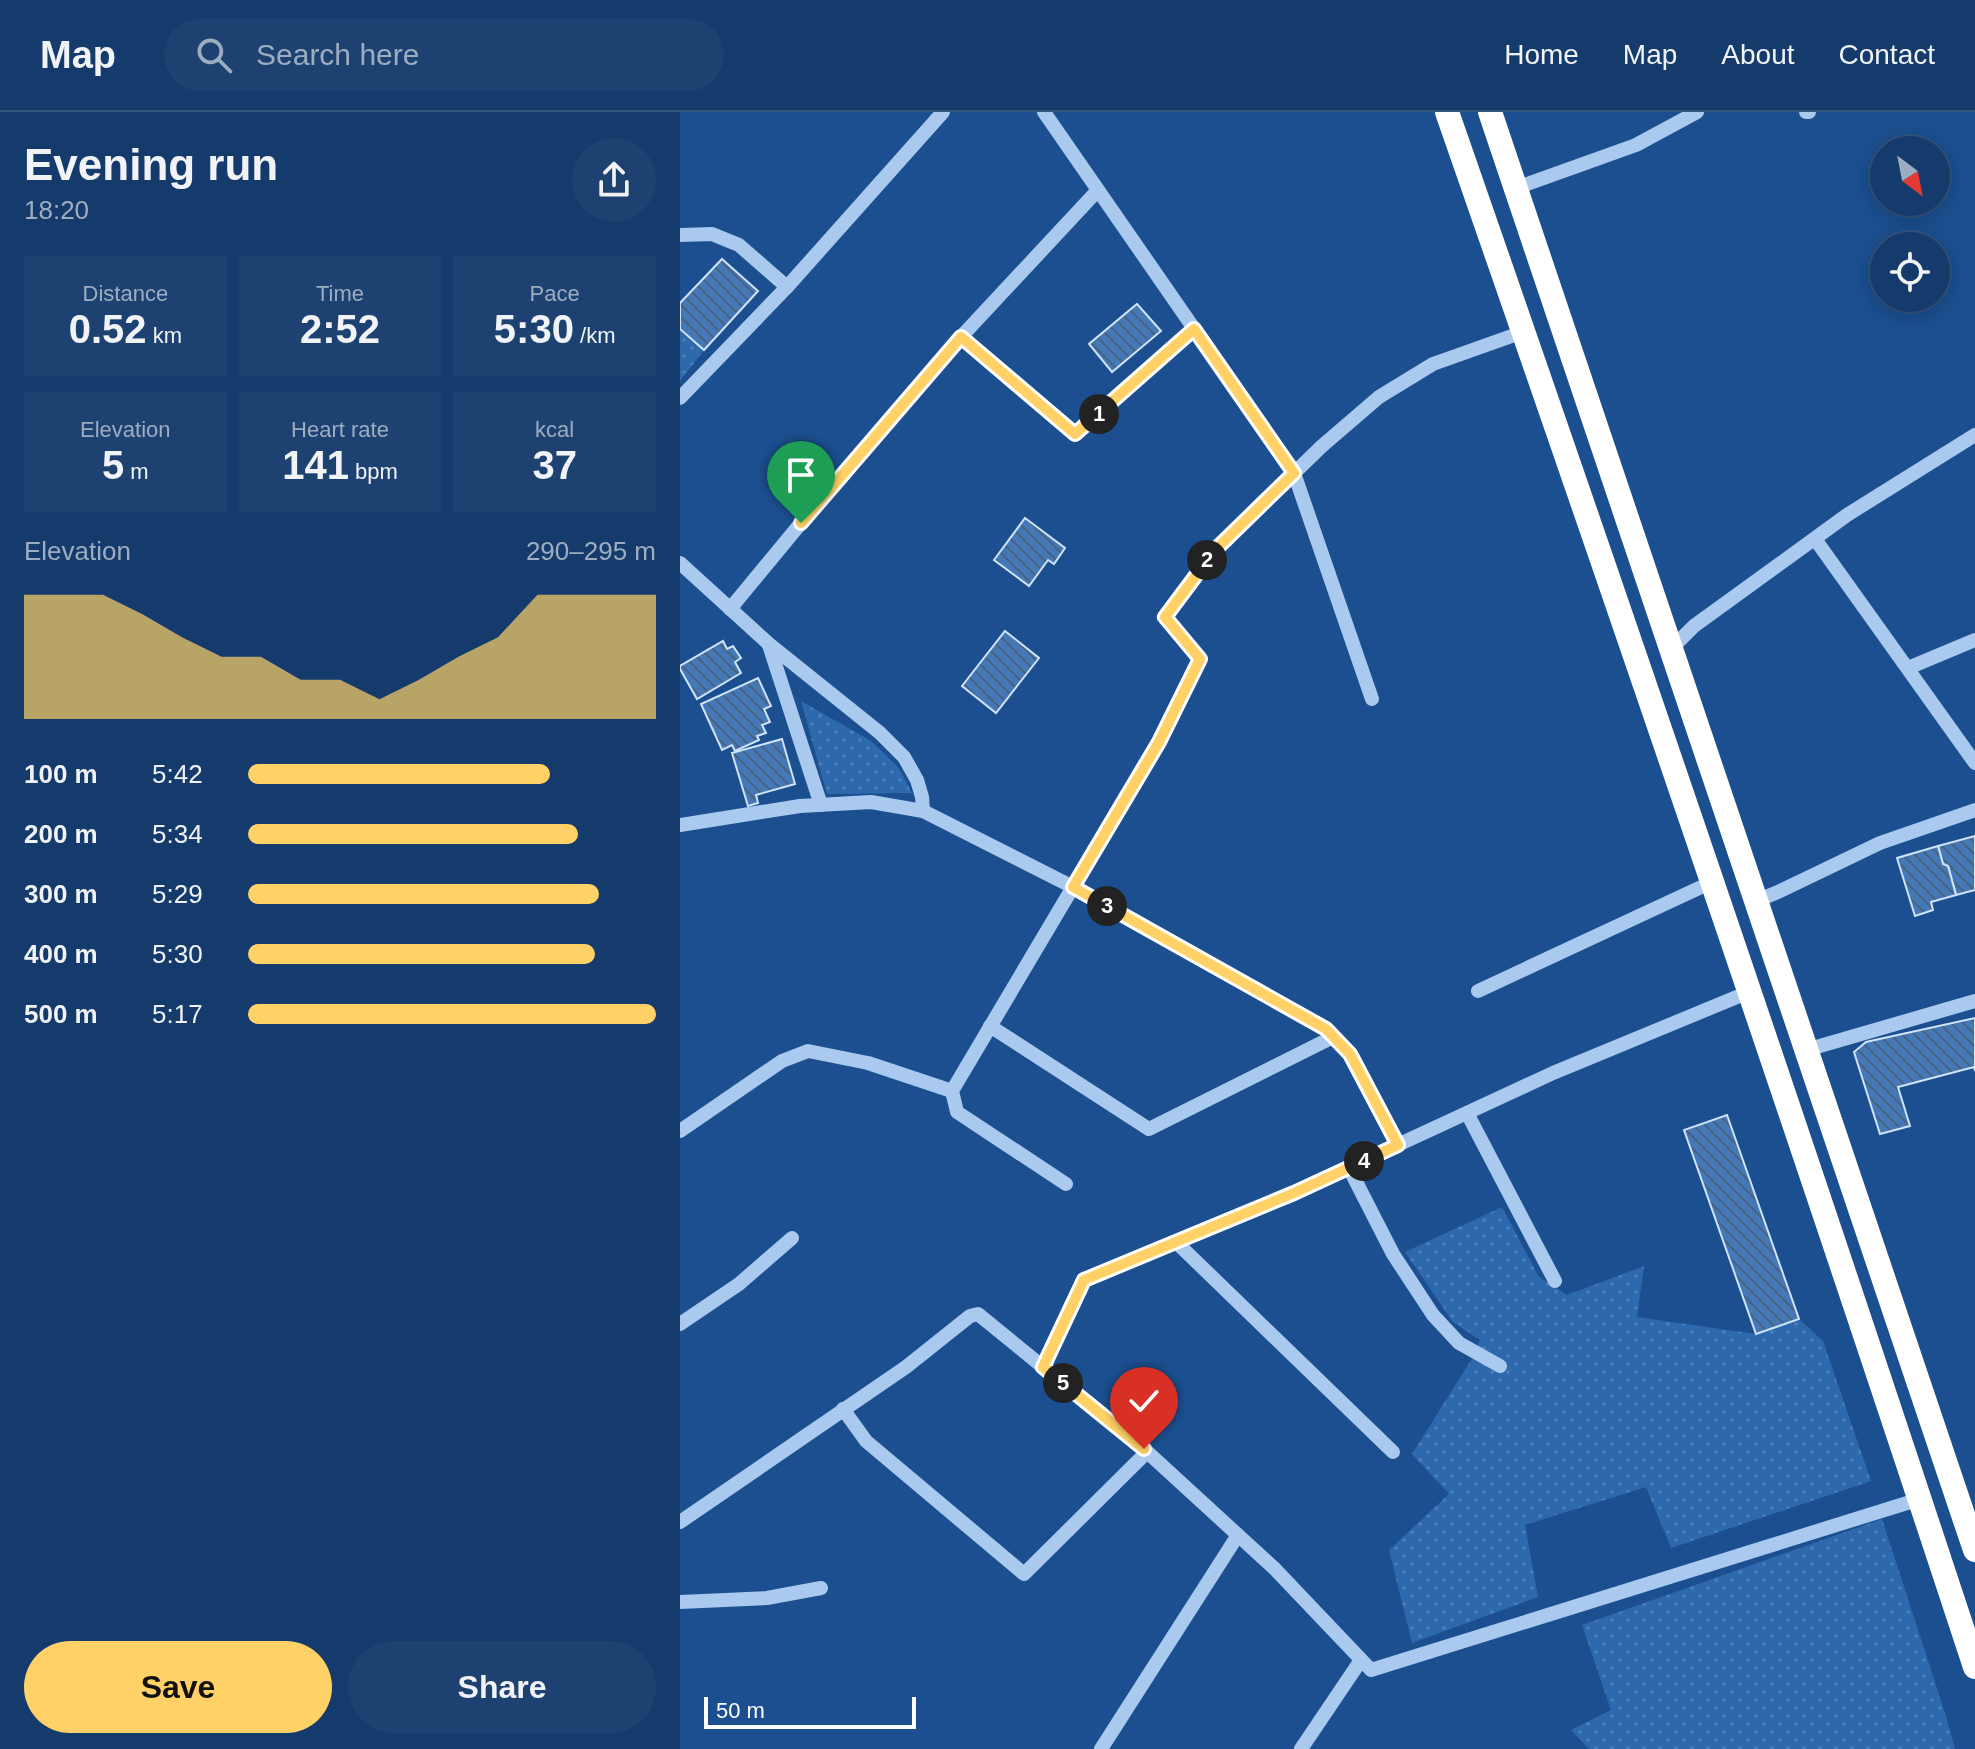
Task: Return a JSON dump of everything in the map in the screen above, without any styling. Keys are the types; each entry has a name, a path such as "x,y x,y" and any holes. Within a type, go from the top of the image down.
{"highway":[{"path":"1447,112 1712,882 1975,1667"},
{"path":"1490,112 1975,1550"}],"street":[{"path":"680,398 787,287 943,112"},
{"path":"1044,112 1294,473 1372,699"},
{"path":"1516,188 1636,145 1697,112"},
{"path":"730,609 961,337 1098,190"},
{"path":"680,235 712,234 739,245 787,287"},
{"path":"961,337 1075,434 1194,329"},
{"path":"1066,1184 957,1112 952,1091 1159,742 1200,659 1165,617 1215,550 1368,407 1433,364 1523,332"},
{"path":"1671,649 1694,626 1847,515 1975,435"},
{"path":"1815,539 1975,763"},
{"path":"680,563 769,644 880,733 904,757 917,780 923,811"},
{"path":"1908,668 1975,640"},
{"path":"769,644 821,805"},
{"path":"680,825 800,806 871,802 923,811 1073,887 1326,1029 1350,1054 1398,1145"},
{"path":"1756,901 1880,843 1975,810"},
{"path":"1478,991 1712,882"},
{"path":"1043,1367 1084,1280 1294,1193 1553,1073 1749,992"},
{"path":"1806,1050 1975,1001"},
{"path":"990,1026 1149,1129 1333,1037"},
{"path":"681,1126 782,1061 808,1051 868,1063 952,1091"},
{"path":"1467,1113 1555,1281"},
{"path":"1349,1168 1393,1254 1433,1315 1459,1343 1500,1366"},
{"path":"680,1324 739,1284 792,1238"},
{"path":"1176,1242 1393,1452"},
{"path":"680,1522 906,1367 970,1316 978,1314 1147,1452 1275,1569 1371,1670 1920,1499"},
{"path":"843,1409 866,1441 1024,1574 1147,1452"},
{"path":"1101,1749 1238,1535"},
{"path":"680,1602 767,1598 821,1588"},
{"path":"1301,1749 1361,1660"}],"shaded area":[{"path":"680,328 704,350 680,381"},
{"path":"801,701 871,741 898,767 912,793 827,794"},
{"path":"1502,1207 1539,1277 1567,1295 1644,1266 1637,1317 1756,1334 1799,1319 1823,1341 1871,1481 1671,1548 1646,1487 1525,1525 1538,1597 1412,1643 1389,1550 1449,1494 1412,1454 1470,1362 1480,1340 1453,1322 1405,1252"},
{"path":"1882,1519 1955,1749 1589,1749 1571,1730 1611,1710 1582,1625"}],"building":[{"path":"722,259 758,291 704,350 680,329 680,303"},
{"path":"1137,304 1161,331 1112,372 1089,344"},
{"path":"1025,518 1065,548 1054,564 1048,560 1029,586 994,560"},
{"path":"1005,631 1039,658 996,713 962,686"},
{"path":"723,641 727,649 733,646 741,658 735,662 741,673 697,699 680,666"},
{"path":"758,678 771,706 764,709 770,722 762,725 766,733 757,736 759,740 735,751 732,745 722,750 701,704"},
{"path":"782,739 795,784 756,795 758,803 748,806 732,753"},
{"path":"1975,836 1975,890 1956,895 1948,866 1943,864 1938,846"},
{"path":"1938,846 1943,864 1948,866 1956,895 1931,902 1933,910 1915,916 1897,858"},
{"path":"1975,1018 1975,1071 1974,1067 1898,1087 1910,1126 1880,1134 1854,1052 1866,1042"},
{"path":"1727,1115 1799,1319 1756,1334 1684,1130"}],"route":[{"path":"801,523 961,337 1075,434 1194,329 1294,473 1215,550 1165,617 1200,659 1159,742 1073,887 1326,1029 1350,1054 1398,1145 1294,1193 1084,1280 1043,1367 1144,1449"}]}
